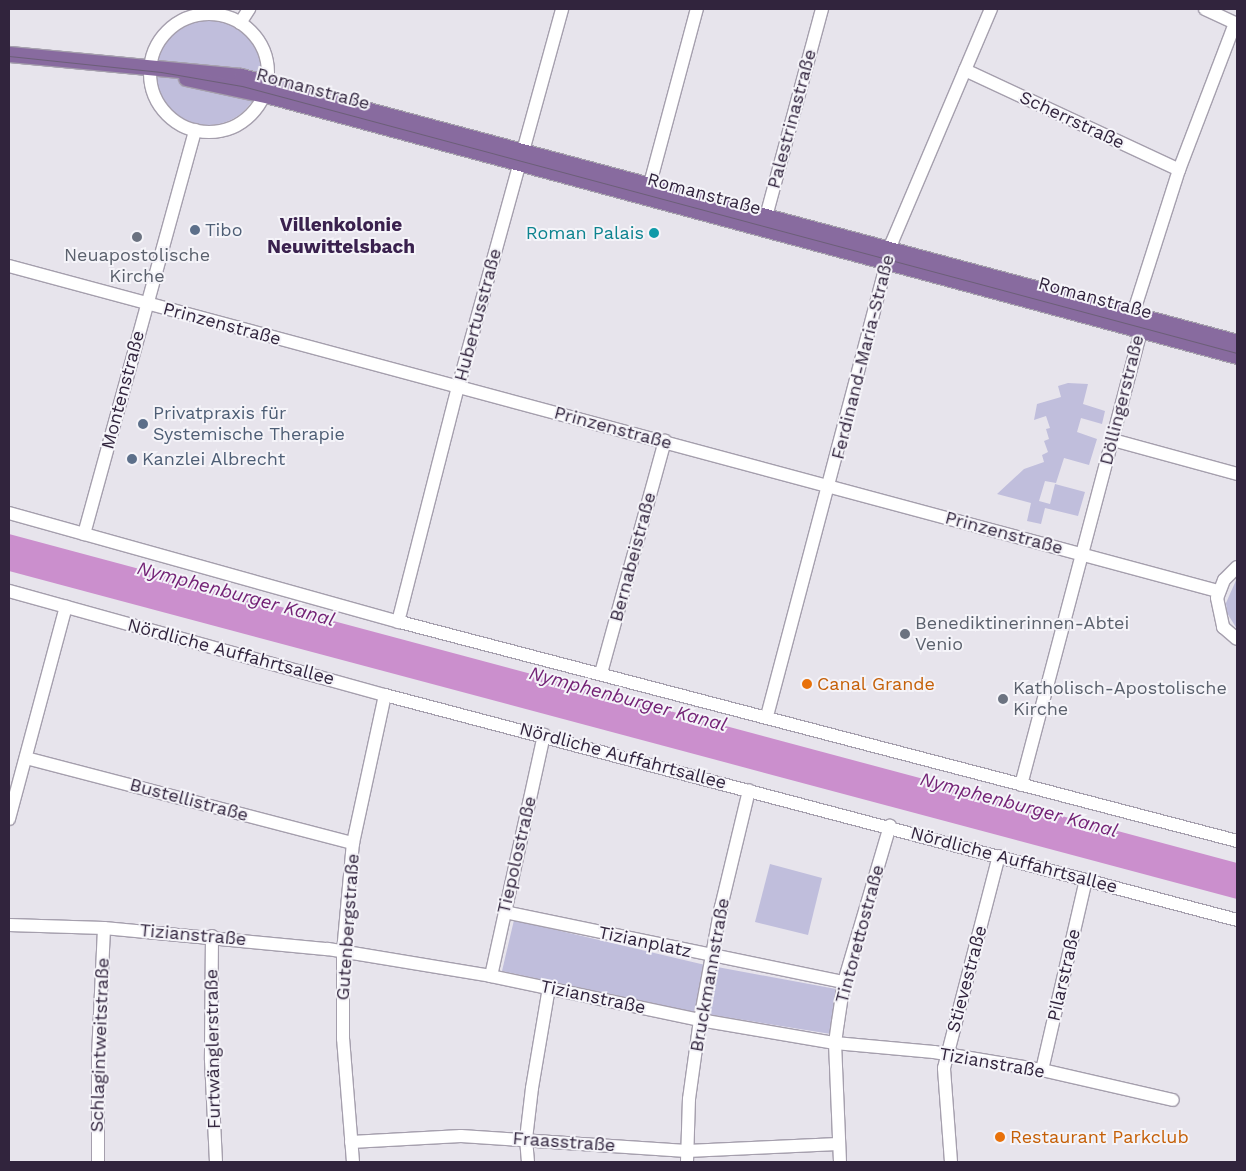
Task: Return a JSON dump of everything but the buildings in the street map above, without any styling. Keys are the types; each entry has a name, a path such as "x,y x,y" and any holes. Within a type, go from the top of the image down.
{"main road":[{"name":"Romanstraße","path":"9,54 155,69 265,89 889,255 1133,314 1237,342"},
{"name":"Romanstraße","path":"889,255 1142,330 1237,356"}],"street":[{"path":"240,23 249,9"},
{"name":"Hubertusstraße","path":"398,622 458,387 562,9"},
{"path":"648,191 697,9"},
{"name":"Palestrinastraße","path":"764,222 822,9"},
{"name":"Ferdinand-Maria-Straße","path":"767,716 889,255 964,70 991,9"},
{"path":"1205,9 1236,24"},
{"path":"180,14 212,14 240,23 262,47 268,68 265,89 254,111 237,125 216,132 194,130 176,122 160,107 152,88 158,43 180,14"},
{"name":"Döllingerstraße","path":"1022,785 1142,330 1133,314 1179,170 1236,24"},
{"name":"Scherrstraße","path":"964,70 1179,170"},
{"name":"Montenstraße","path":"84,534 194,130"},
{"name":"Prinzenstraße","path":"9,266 1218,591"},
{"path":"1113,440 1237,474"},
{"name":"Bernabeistraße","path":"602,673 665,441"},
{"path":"9,512 398,622 767,716 1237,841"},
{"path":"1237,567 1218,591 1220,619 1237,639"},
{"name":"Nördliche Auffahrtsallee","path":"9,591 385,695 890,826 1237,920"},
{"path":"9,819 12,796 26,758 66,606"},
{"name":"Gutenbergstraße","path":"353,1162 343,1039 343,952 353,843 385,695"},
{"name":"Tiepolostraße","path":"491,976 544,735"},
{"name":"Bustellistraße","path":"26,758 353,843"},
{"name":"Bruckmannstraße","path":"687,1157 689,1099 700,1020 712,956 749,790"},
{"name":"Tintorettostraße","path":"840,1162 835,1043 844,982 890,826"},
{"name":"Stievestraße","path":"951,1162 943,1084 947,1055 999,856"},
{"name":"Pilarstraße","path":"1042,1070 1086,880"},
{"name":"Tizianplatz","path":"505,912 844,982"},
{"name":"Tizianstraße","path":"9,925 104,928 212,936 343,952 491,976 700,1020 835,1043 947,1055 1042,1070 1173,1100"},
{"name":"Schlagintweitstraße","path":"98,1162 98,1066 104,928"},
{"name":"Furtwänglerstraße","path":"212,936 211,1060 216,1162"},
{"path":"528,1162 526,1138 549,988"},
{"name":"Fraasstraße","path":"351,1142 419,1137 526,1138 687,1157 838,1144"}],"shaded area":[{"path":"208,19 228,23 245,35 257,52 261,72 257,92 245,109 228,121 208,125 188,121 171,109 159,92 155,72 159,52 171,35 188,23"},
{"path":"1068,383 1088,384 1083,404 1105,411 1102,424 1081,418 1077,432 1097,439 1089,465 1064,458 1056,483 1045,481 1039,501 1050,504 1055,484 1085,492 1078,516 1045,508 1041,524 1027,521 1031,503 997,494 1024,469 1044,462 1042,455 1048,452 1044,441 1049,439 1046,429 1050,428 1046,416 1034,420 1037,404 1061,397 1058,386"},
{"path":"1237,578 1237,629 1227,613 1226,603"},
{"path":"770,864 822,878 808,935 755,922"},
{"path":"514,920 701,964 836,989 831,1034 694,1012 502,971"}],"water":[{"name":"Nymphenburger Kanal","path":"9,534 1237,863 1237,899 9,571"}],"tram line":[{"path":"9,56 161,72 242,86 1237,353"}],"place":[{"name":"Tibo","path":"195,230"},
{"name":"Roman Palais","path":"654,233"},
{"name":"Neuapostolische Kirche","path":"137,237"},
{"name":"Privatpraxis für Systemische Therapie","path":"143,424"},
{"name":"Kanzlei Albrecht","path":"132,459"},
{"name":"Benediktinerinnen-Abtei Venio","path":"905,634"},
{"name":"Canal Grande","path":"807,684"},
{"name":"Katholisch-Apostolische Kirche","path":"1003,699"},
{"name":"Restaurant Parkclub","path":"1000,1137"}],"district":[{"name":"Villenkolonie Neuwittelsbach","path":"341,236"}]}
